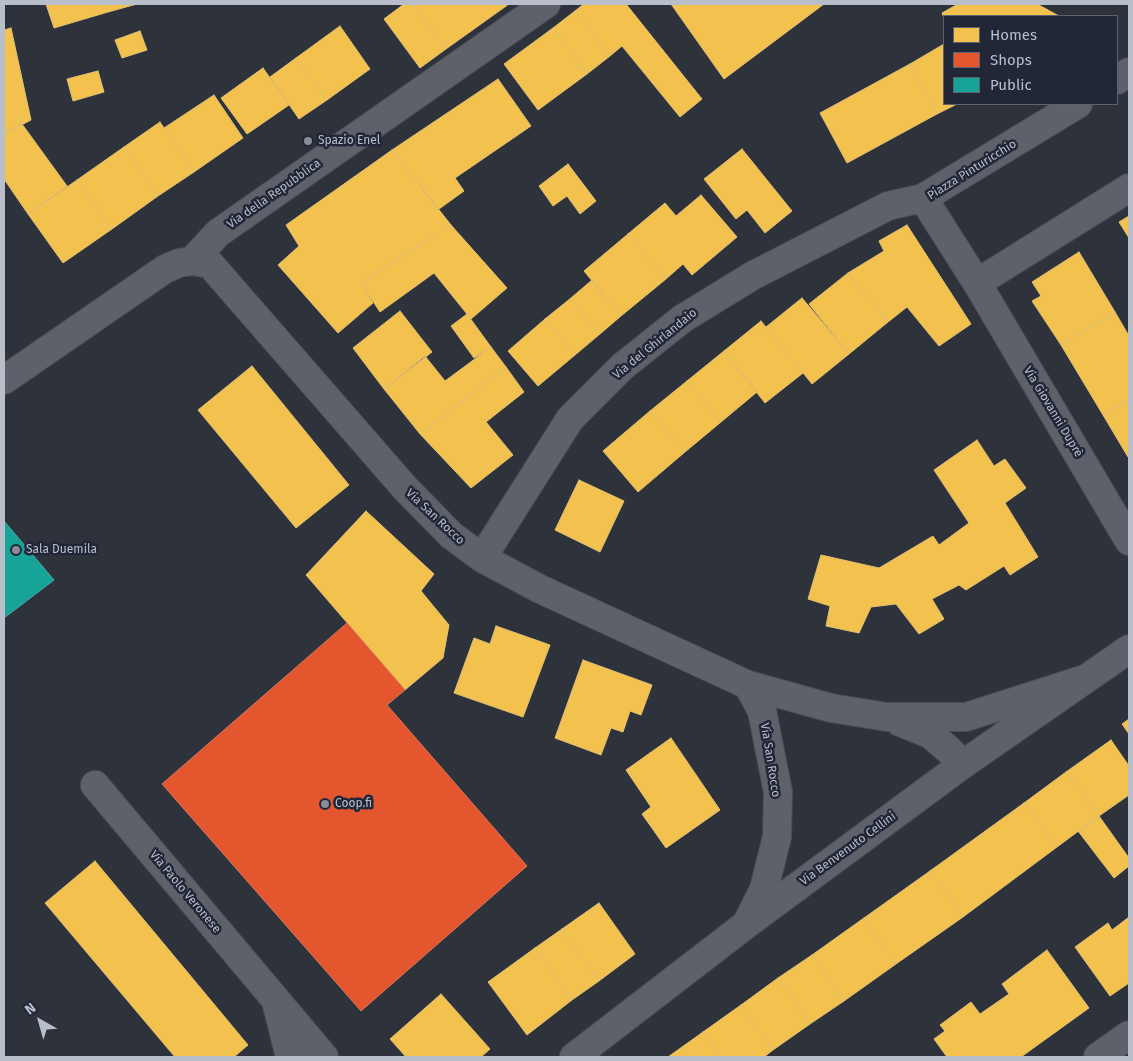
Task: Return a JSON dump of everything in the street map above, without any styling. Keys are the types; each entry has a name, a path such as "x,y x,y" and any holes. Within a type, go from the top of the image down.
{"street":[{"name":"Via della Repubblica","path":"192,261 218,233 546,4"},
{"path":"1118,79 1129,72"},
{"name":"Piazza Pinturicchio","path":"977,284 924,198 1076,105"},
{"path":"977,284 1129,188"},
{"name":"Via del Ghirlandaio","path":"482,558 570,419 623,366 682,319 752,276 888,206 924,198"},
{"path":"4,380 165,269 179,262 192,261"},
{"name":"Via San Rocco","path":"192,261 210,264 404,488 451,535 482,558 540,590 748,685 831,708 887,717 966,717 1084,679"},
{"name":"Via Giovanni Duprè","path":"977,284 1129,541"},
{"name":"Via Benvenuto Cellini","path":"574,1057 748,923 962,765 1129,649"},
{"name":"Via San Rocco","path":"748,685 762,711 778,792 776,837 764,889 748,923"},
{"name":"Via San Rocco","path":"887,717 930,734 962,765"},
{"name":"Via Paolo Veronese","path":"96,785 324,1057"},
{"name":"Via Paolo Veronese","path":"275,999 290,1057"},
{"path":"1098,1057 1129,1035"}],"building: Homes":[{"path":"46,4 106,4 108,12 54,28"},
{"path":"106,4 137,4 108,12"},
{"path":"404,4 414,4 446,49 420,68 384,19"},
{"path":"414,4 509,4 446,49"},
{"path":"584,4 626,4 702,99 680,117 622,46 610,56 575,11"},
{"path":"671,4 824,4 724,79"},
{"path":"958,4 1037,4 1057,15 943,16 942,13"},
{"path":"575,11 610,56 587,74 553,28"},
{"path":"340,26 370,69 327,100 296,58"},
{"path":"11,28 31,120 4,134 4,30"},
{"path":"553,28 587,74 538,110 504,64"},
{"path":"140,31 147,50 122,58 115,40"},
{"path":"943,45 943,105 955,105 937,114 910,64"},
{"path":"296,58 327,100 299,119 270,77"},
{"path":"910,64 937,114 847,163 820,113"},
{"path":"263,68 289,105 247,134 221,98"},
{"path":"98,71 104,92 73,101 67,79"},
{"path":"498,79 531,126 455,178 464,191 439,209 392,150"},
{"path":"214,95 243,138 194,172 164,128"},
{"path":"160,122 194,172 158,196 124,147"},
{"path":"22,124 67,186 28,214 4,179 4,134"},
{"path":"124,147 158,196 112,229 77,180"},
{"path":"742,149 792,211 765,233 747,210 736,219 704,179"},
{"path":"392,150 451,225 361,283 373,303 338,333 278,265 299,246 286,225"},
{"path":"568,164 596,201 580,214 567,196 553,206 539,186"},
{"path":"77,180 112,229 63,263 28,214"},
{"path":"701,195 737,237 692,275 683,264 666,279 628,234 665,203 676,216"},
{"path":"1129,216 1129,238 1119,222"},
{"path":"451,225 507,288 471,319 434,273 380,312 361,283"},
{"path":"907,225 971,324 939,346 907,307 888,322 848,273 884,251 879,241"},
{"path":"628,234 666,279 621,316 584,271"},
{"path":"1079,252 1115,312 1061,345 1032,301 1041,296 1032,282"},
{"path":"848,273 888,322 849,354 809,304"},
{"path":"592,280 621,316 600,334 571,298"},
{"path":"571,298 600,334 575,355 545,319"},
{"path":"802,298 849,354 812,384 766,327"},
{"path":"400,311 432,352 384,389 353,348"},
{"path":"1115,312 1129,336 1129,399 1103,415 1061,345"},
{"path":"467,314 491,347 474,358 451,326"},
{"path":"545,319 575,355 538,386 508,351"},
{"path":"761,321 803,373 765,403 724,351"},
{"path":"491,347 506,367 420,434 384,389 425,356 445,381"},
{"path":"724,351 757,392 721,422 687,381"},
{"path":"252,366 349,485 296,528 198,410"},
{"path":"506,367 524,392 486,422 513,455 471,488 420,434"},
{"path":"687,381 721,422 685,452 650,411"},
{"path":"1129,399 1129,456 1128,457 1103,415"},
{"path":"650,411 685,452 638,492 603,451"},
{"path":"977,440 994,466 1005,459 1026,488 1005,503 1038,557 1010,575 1004,566 966,590 959,585 932,599 944,619 919,634 896,604 871,607 859,633 826,626 830,606 808,599 821,555 879,568 933,536 939,545 969,523 934,470"},
{"path":"579,480 624,501 600,552 555,530"},
{"path":"366,511 434,574 421,591 449,625 443,658 405,690 306,575"},
{"path":"496,626 550,645 523,717 454,693 474,638 490,644"},
{"path":"583,660 652,685 641,715 630,711 623,732 611,728 601,755 555,738"},
{"path":"1129,719 1129,734 1122,724"},
{"path":"671,738 720,810 666,848 642,814 651,807 626,770"},
{"path":"1111,740 1129,766 1129,795 1099,816 1066,772"},
{"path":"1066,772 1099,816 1057,847 1024,803"},
{"path":"1024,803 1057,847 963,917 930,871"},
{"path":"1099,816 1129,858 1129,866 1114,878 1078,831"},
{"path":"95,861 248,1045 234,1057 175,1057 45,903"},
{"path":"930,871 963,917 896,964 864,918"},
{"path":"599,903 635,954 599,981 562,929"},
{"path":"1129,917 1129,983 1110,996 1075,947 1108,923 1112,930"},
{"path":"864,918 896,964 844,1001 812,955"},
{"path":"562,929 599,981 572,1000 535,948"},
{"path":"535,948 572,1000 527,1035 488,982"},
{"path":"1047,950 1089,1008 1021,1057 947,1057 934,1039 945,1031 940,1025 971,1002 980,1014 1009,994 1002,984"},
{"path":"812,955 844,1001 810,1024 778,978"},
{"path":"778,978 810,1024 773,1050 741,1005"},
{"path":"441,994 490,1049 481,1057 406,1057 390,1039"},
{"path":"741,1005 773,1050 764,1057 721,1057 703,1032"},
{"path":"703,1032 721,1057 668,1057"}],"building: Shops":[{"path":"347,623 405,690 387,705 527,866 361,1011 162,784"}],"building: Public":[{"name":"Sala Duemila","path":"4,521 54,580 4,618"}],"place":[{"name":"Spazio Enel","path":"308,141"},
{"name":"Sala Duemila","path":"16,550"},
{"name":"Coop.fi","path":"325,804"}]}
